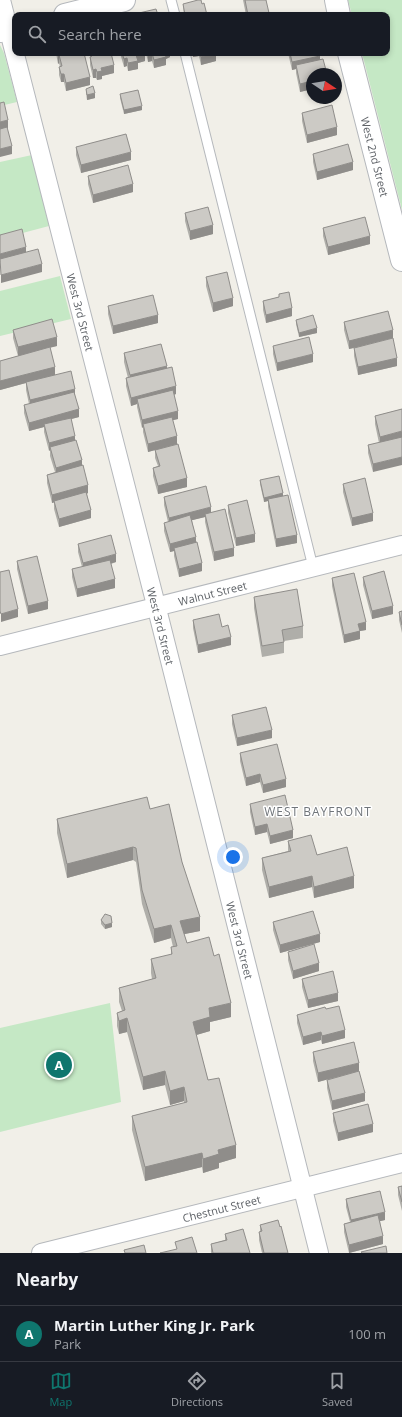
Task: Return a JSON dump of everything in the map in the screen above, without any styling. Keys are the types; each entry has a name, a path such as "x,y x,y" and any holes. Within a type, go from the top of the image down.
{"street":[{"name":"West 3rd Street","path":"1,0 12,45"},
{"path":"77,12 124,0"},
{"path":"336,0 338,12"},
{"name":"West 3rd Street","path":"15,56 156,605 319,1253"},
{"name":"West 2nd Street","path":"350,56 402,260"},
{"name":"Walnut Street","path":"0,646 156,605 402,545"},
{"name":"Chestnut Street","path":"41,1253 402,1163"}],"lane":[{"path":"171,0 174,12"},
{"path":"185,56 313,567"}],"green space":[{"path":"348,0 402,0 402,210 363,56 390,56 390,12 351,12"},
{"path":"0,45 4,53 17,102 0,106"},
{"path":"32,155 49,226 0,239 0,162"},
{"path":"60,276 71,319 0,336 0,291"},
{"path":"110,1003 121,1102 0,1132 0,1028"}],"building":[{"path":"201,0 202,4 204,3 206,12 184,12 183,4"},
{"path":"245,0 266,0 269,12 247,12"},
{"path":"156,9 157,12 143,12"},
{"path":"59,56 85,56 90,77 66,83 64,74 61,74 59,67 62,66"},
{"path":"112,56 114,65 101,68 102,71 97,72 96,69 93,70 90,57"},
{"path":"123,56 136,56 138,61 128,63 127,58 124,59"},
{"path":"153,56 166,56 166,57 154,60"},
{"path":"291,56 320,56 292,62"},
{"path":"323,59 325,68 306,68 306,82 300,84 296,65"},
{"path":"93,86 95,93 87,95 86,89"},
{"path":"138,90 142,106 124,110 120,94"},
{"path":"4,102 8,120 0,122 0,103"},
{"path":"332,105 337,127 307,135 302,113"},
{"path":"7,127 12,146 0,149 0,129"},
{"path":"126,134 131,152 81,165 76,147"},
{"path":"348,144 353,162 317,172 313,154"},
{"path":"128,165 133,184 93,195 88,176"},
{"path":"208,207 213,225 190,231 185,213"},
{"path":"365,217 370,236 328,247 323,228"},
{"path":"22,229 26,247 0,254 0,235"},
{"path":"38,249 42,264 1,275 0,259"},
{"path":"227,272 233,298 213,303 206,277"},
{"path":"289,292 292,308 266,315 263,301 279,297 279,294"},
{"path":"153,295 158,315 113,326 108,306"},
{"path":"388,311 393,330 349,341 344,322"},
{"path":"313,315 317,328 299,333 296,320"},
{"path":"52,319 57,337 18,347 13,330"},
{"path":"309,337 313,354 277,363 273,346"},
{"path":"393,338 397,358 358,367 354,348"},
{"path":"161,344 167,366 130,375 124,353"},
{"path":"50,347 55,367 0,381 0,361"},
{"path":"172,367 176,386 131,398 126,378"},
{"path":"71,371 75,389 30,400 26,382"},
{"path":"173,390 178,411 142,420 137,399"},
{"path":"74,392 79,409 29,423 24,405"},
{"path":"402,409 402,431 380,437 375,416"},
{"path":"172,417 177,436 148,444 143,424"},
{"path":"71,418 75,436 49,443 44,424"},
{"path":"402,437 402,457 373,464 368,445"},
{"path":"76,440 82,460 56,468 50,447"},
{"path":"178,444 187,478 158,486 153,468 160,466 155,450"},
{"path":"83,465 88,485 52,495 47,475"},
{"path":"279,476 283,493 264,498 260,480"},
{"path":"365,478 373,513 352,518 343,484"},
{"path":"206,486 211,507 169,518 164,497"},
{"path":"86,492 91,510 59,519 54,501"},
{"path":"288,495 297,535 276,539 268,499"},
{"path":"247,500 255,534 236,538 228,505"},
{"path":"225,509 234,548 214,552 205,514"},
{"path":"190,515 196,537 170,544 164,523"},
{"path":"111,535 116,554 83,563 78,544"},
{"path":"197,542 202,563 179,569 174,548"},
{"path":"37,556 48,601 28,606 17,561"},
{"path":"110,560 115,579 77,589 72,569"},
{"path":"9,570 18,609 1,614 0,572"},
{"path":"384,571 393,606 372,611 363,577"},
{"path":"354,573 366,622 358,624 360,631 344,635 332,578"},
{"path":"297,589 303,626 282,630 284,642 262,646 254,597"},
{"path":"402,611 402,625 399,612"},
{"path":"219,614 222,627 228,625 231,637 198,645 193,620"},
{"path":"266,707 272,730 237,738 232,715"},
{"path":"277,744 286,779 263,785 260,774 246,778 240,753"},
{"path":"285,795 293,830 270,836 267,824 255,827 250,804"},
{"path":"147,797 150,809 169,804 182,862 200,917 180,921 187,943 209,937 214,956 219,954 231,1003 209,1008 210,1017 193,1022 208,1080 219,1078 236,1145 218,1150 219,1154 203,1159 202,1153 145,1167 132,1116 187,1102 184,1087 170,1091 165,1071 143,1077 127,1018 119,1021 117,1013 125,1010 119,988 156,978 151,959 172,954 171,947 177,946 171,925 154,929 142,890 136,848 133,847 67,864 57,819"},
{"path":"311,835 317,855 347,847 354,876 314,887 312,876 269,887 262,858 291,851 288,841"},
{"path":"313,911 320,934 280,945 273,922"},
{"path":"105,914 111,916 112,923 105,925 101,920"},
{"path":"314,944 319,963 293,971 288,952"},
{"path":"333,971 338,993 308,1000 302,979"},
{"path":"339,1006 345,1030 322,1036 321,1032 303,1037 297,1015 325,1007 326,1009"},
{"path":"354,1042 359,1063 318,1073 313,1052"},
{"path":"359,1071 365,1093 332,1101 327,1080"},
{"path":"368,1104 373,1124 338,1133 333,1113"},
{"path":"402,1186 402,1202 398,1187"},
{"path":"380,1191 385,1212 351,1220 346,1199"},
{"path":"378,1215 383,1236 349,1245 344,1224"},
{"path":"278,1220 288,1253 264,1253 259,1232 262,1231 260,1225"},
{"path":"243,1229 250,1253 213,1253 211,1244 227,1240 225,1234"},
{"path":"192,1237 197,1253 160,1253 177,1249 175,1242"},
{"path":"144,1245 146,1253 125,1253 124,1250"},
{"path":"386,1246 387,1253 361,1252"}],"place":[{"name":"Martin Luther King Jr. Park","path":"59,1065"}],"district":[{"name":"WEST BAYFRONT","path":"318,811"}]}
